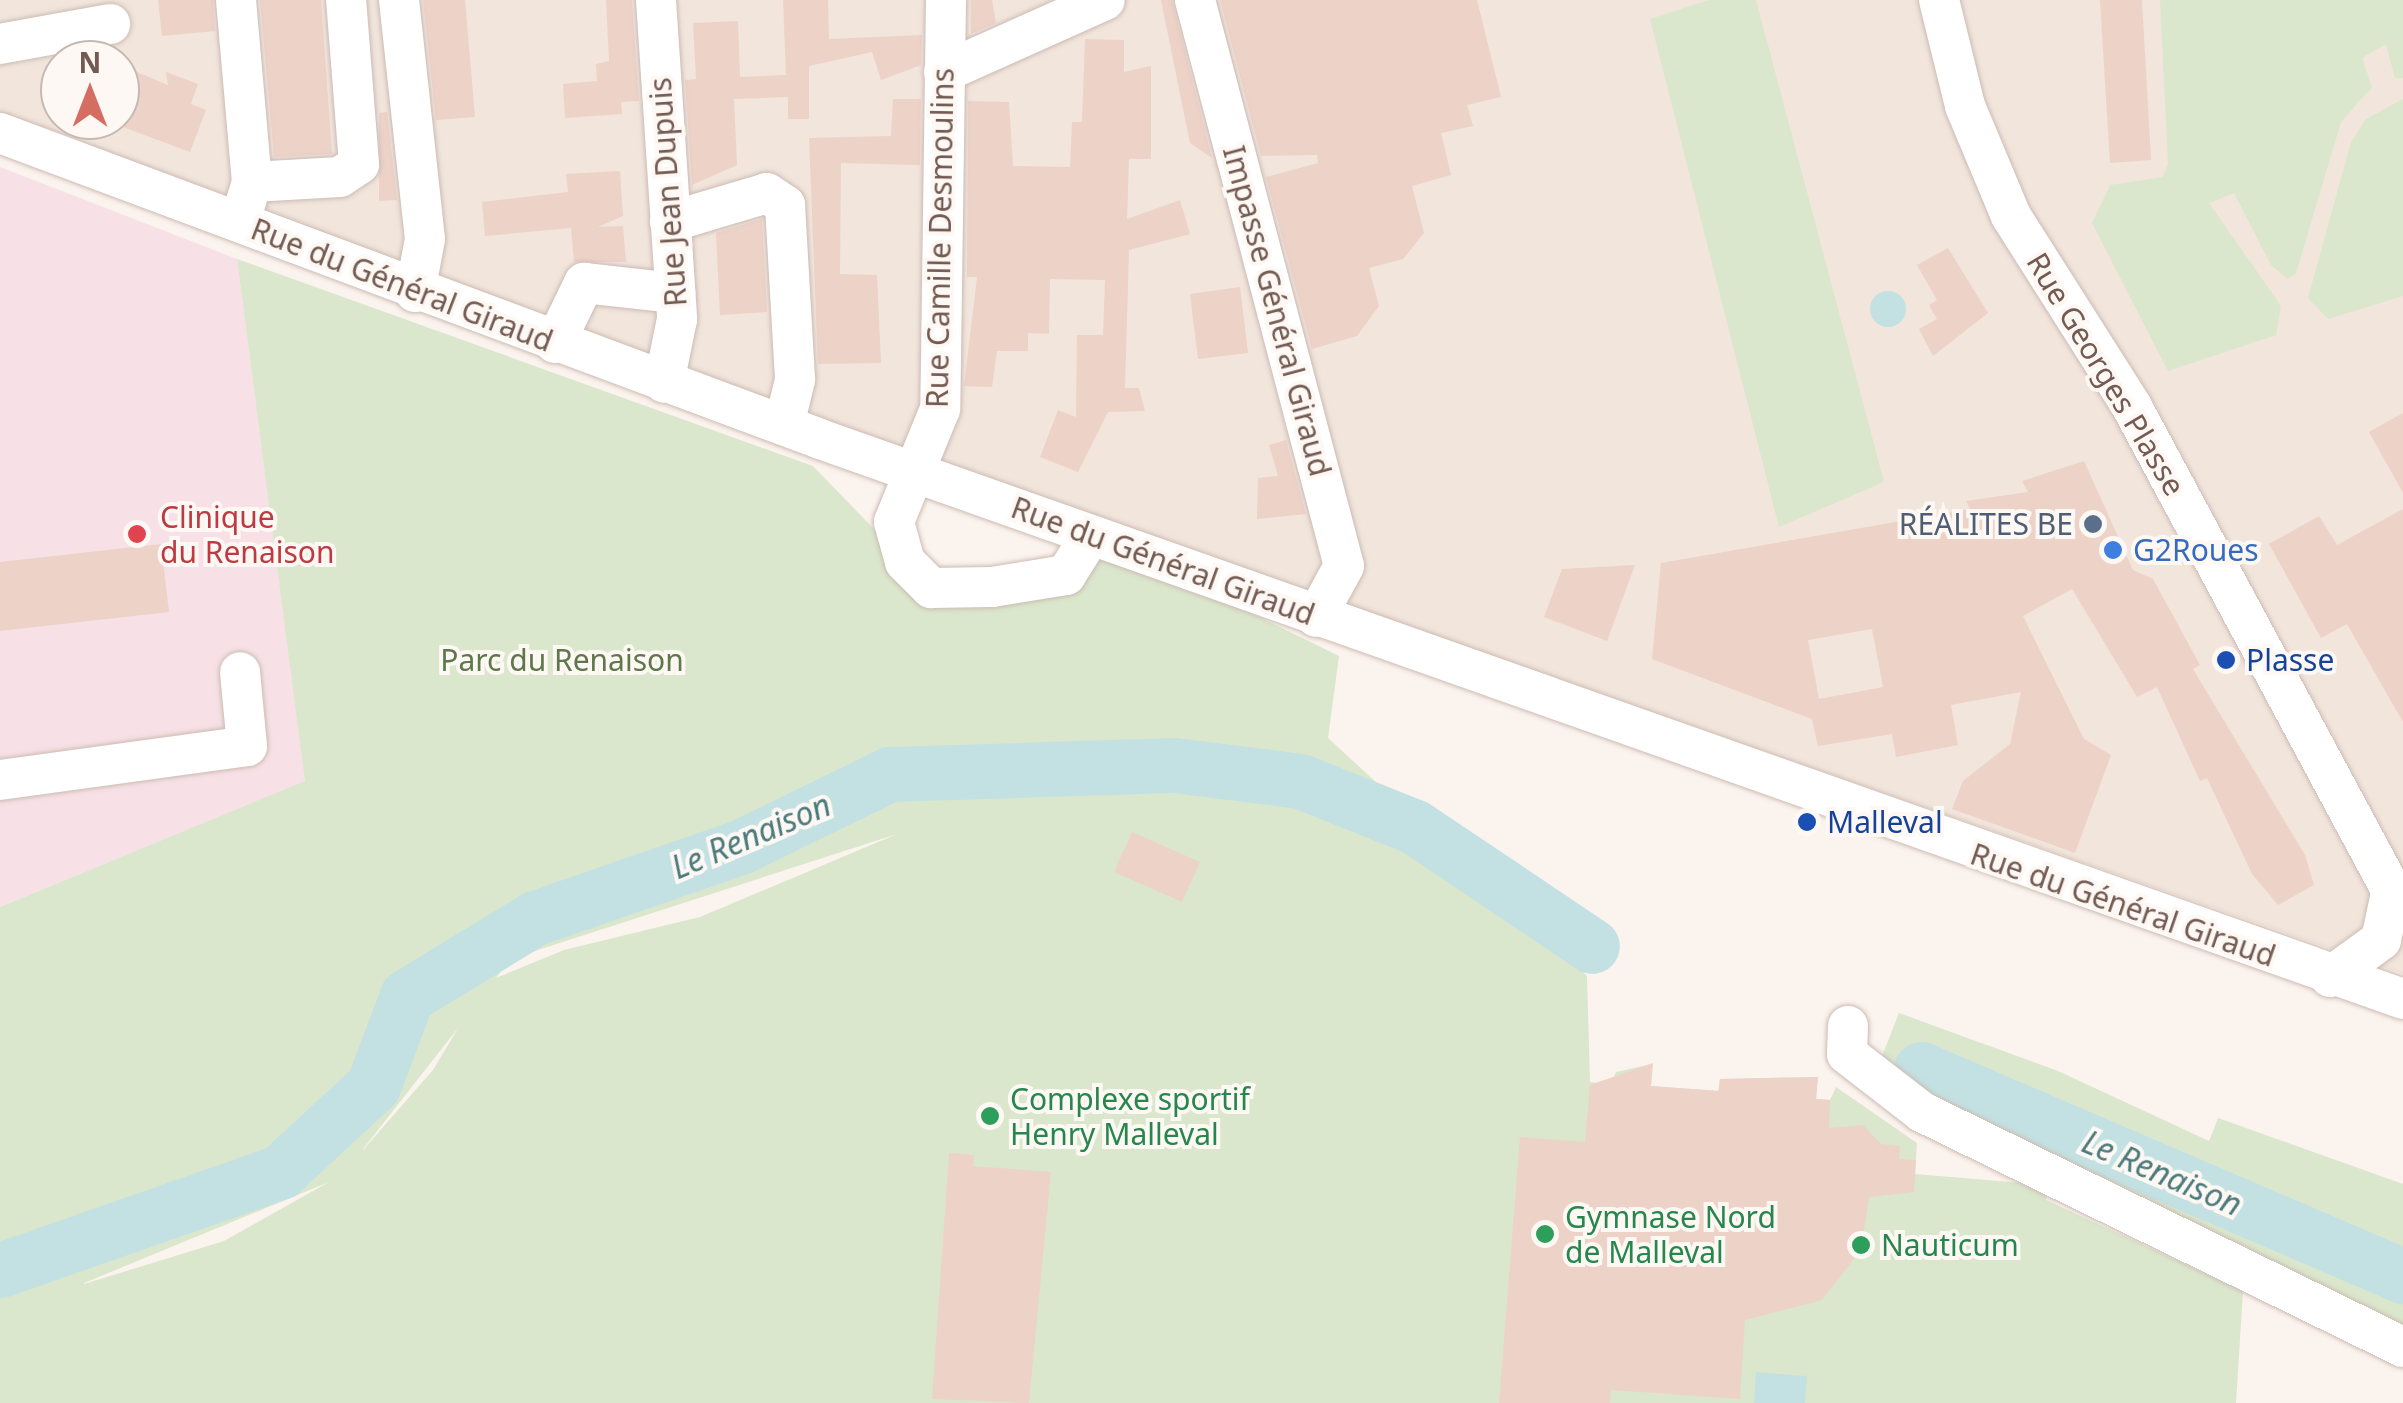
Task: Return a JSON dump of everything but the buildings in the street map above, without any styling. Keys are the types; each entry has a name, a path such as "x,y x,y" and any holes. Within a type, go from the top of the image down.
{"street":[{"path":"236,0 252,182 240,223"},
{"path":"252,182 340,177 359,164 346,0"},
{"path":"398,0 425,239 416,292"},
{"name":"Rue Jean Dupuis","path":"656,0 676,294 664,383"},
{"name":"Rue Camille Desmoulins","path":"946,0 940,409 918,472 894,522 905,562 932,588 1066,575 1090,535"},
{"path":"944,72 1105,0"},
{"name":"Impasse Général Giraud","path":"1195,0 1344,566 1316,617"},
{"name":"Rue Georges Plasse","path":"1939,0 1965,106 2011,216 2132,408 2399,908 2382,940 2330,977"},
{"path":"0,44 110,24"},
{"name":"Rue du Général Giraud","path":"0,133 664,383 2330,977 2403,999"},
{"path":"670,222 766,193 785,205 796,380 784,425"},
{"path":"556,343 584,283 676,294"},
{"path":"0,780 247,746 240,672"},
{"name":"Rue du Général Giraud","path":"2330,977 2403,1018"},
{"path":"1848,1026 1847,1054 1922,1112 2403,1347"}],"shaded area":[{"path":"0,0 2403,0 2403,974 0,135"},
{"name":"Clinique du Renaison","path":"0,167 237,259 306,781 0,907"}],"green space":[{"path":"1709,0 1756,0 1884,482 1779,527 1650,19"},
{"path":"2160,0 2403,0 2403,78 2395,78 2386,44 2362,58 2372,87 2341,122 2296,273 2288,279 2271,265 2234,193 2209,203 2281,306 2276,335 2168,371 2092,223 2110,185 2163,177 2168,164"},
{"path":"2403,99 2403,296 2328,319 2308,298 2351,142 2366,119"},
{"name":"Parc du Renaison","path":"237,259 813,466 931,588 1064,579 1091,535 1339,656 1328,738 1587,976 1590,1082 1611,1084 1616,1072 1652,1064 1651,1086 1718,1091 1720,1079 1818,1077 1816,1099 1830,1100 1836,1087 1917,1143 1915,1174 2047,1185 2046,1200 2243,1291 2236,1403 0,1403 0,907 305,781","holes":["897,834 700,917 564,950 496,978 510,959","458,1028 433,1070 363,1150","329,1182 224,1241 84,1283"]},
{"path":"1899,1013 2058,1071 2209,1141 2218,1118 2403,1184 2403,1336 2006,1145 1879,1064"}],"water":[{"path":"1888,291 1901,296 1906,309 1901,322 1888,327 1875,322 1870,309 1875,296"},
{"path":"1756,1372 1807,1376 1805,1403 1754,1403"}],"waterway":[{"name":"Le Renaison","path":"0,1270 280,1172 373,1086 407,996 535,918 740,847 890,774 1174,765 1300,781 1415,827 1592,946"},
{"name":"Le Renaison","path":"1921,1069 2403,1276"}],"place":[{"name":"RÉALITES BE","path":"2093,524"},
{"name":"Clinique du Renaison","path":"137,534"},
{"name":"G2Roues","path":"2113,550"},
{"name":"Plasse","path":"2226,660"},
{"name":"Malleval","path":"1807,822"},
{"name":"Complexe sportif Henry Malleval","path":"990,1116"},
{"name":"Gymnase Nord de Malleval","path":"1545,1234"},
{"name":"Nauticum","path":"1861,1245"}]}
